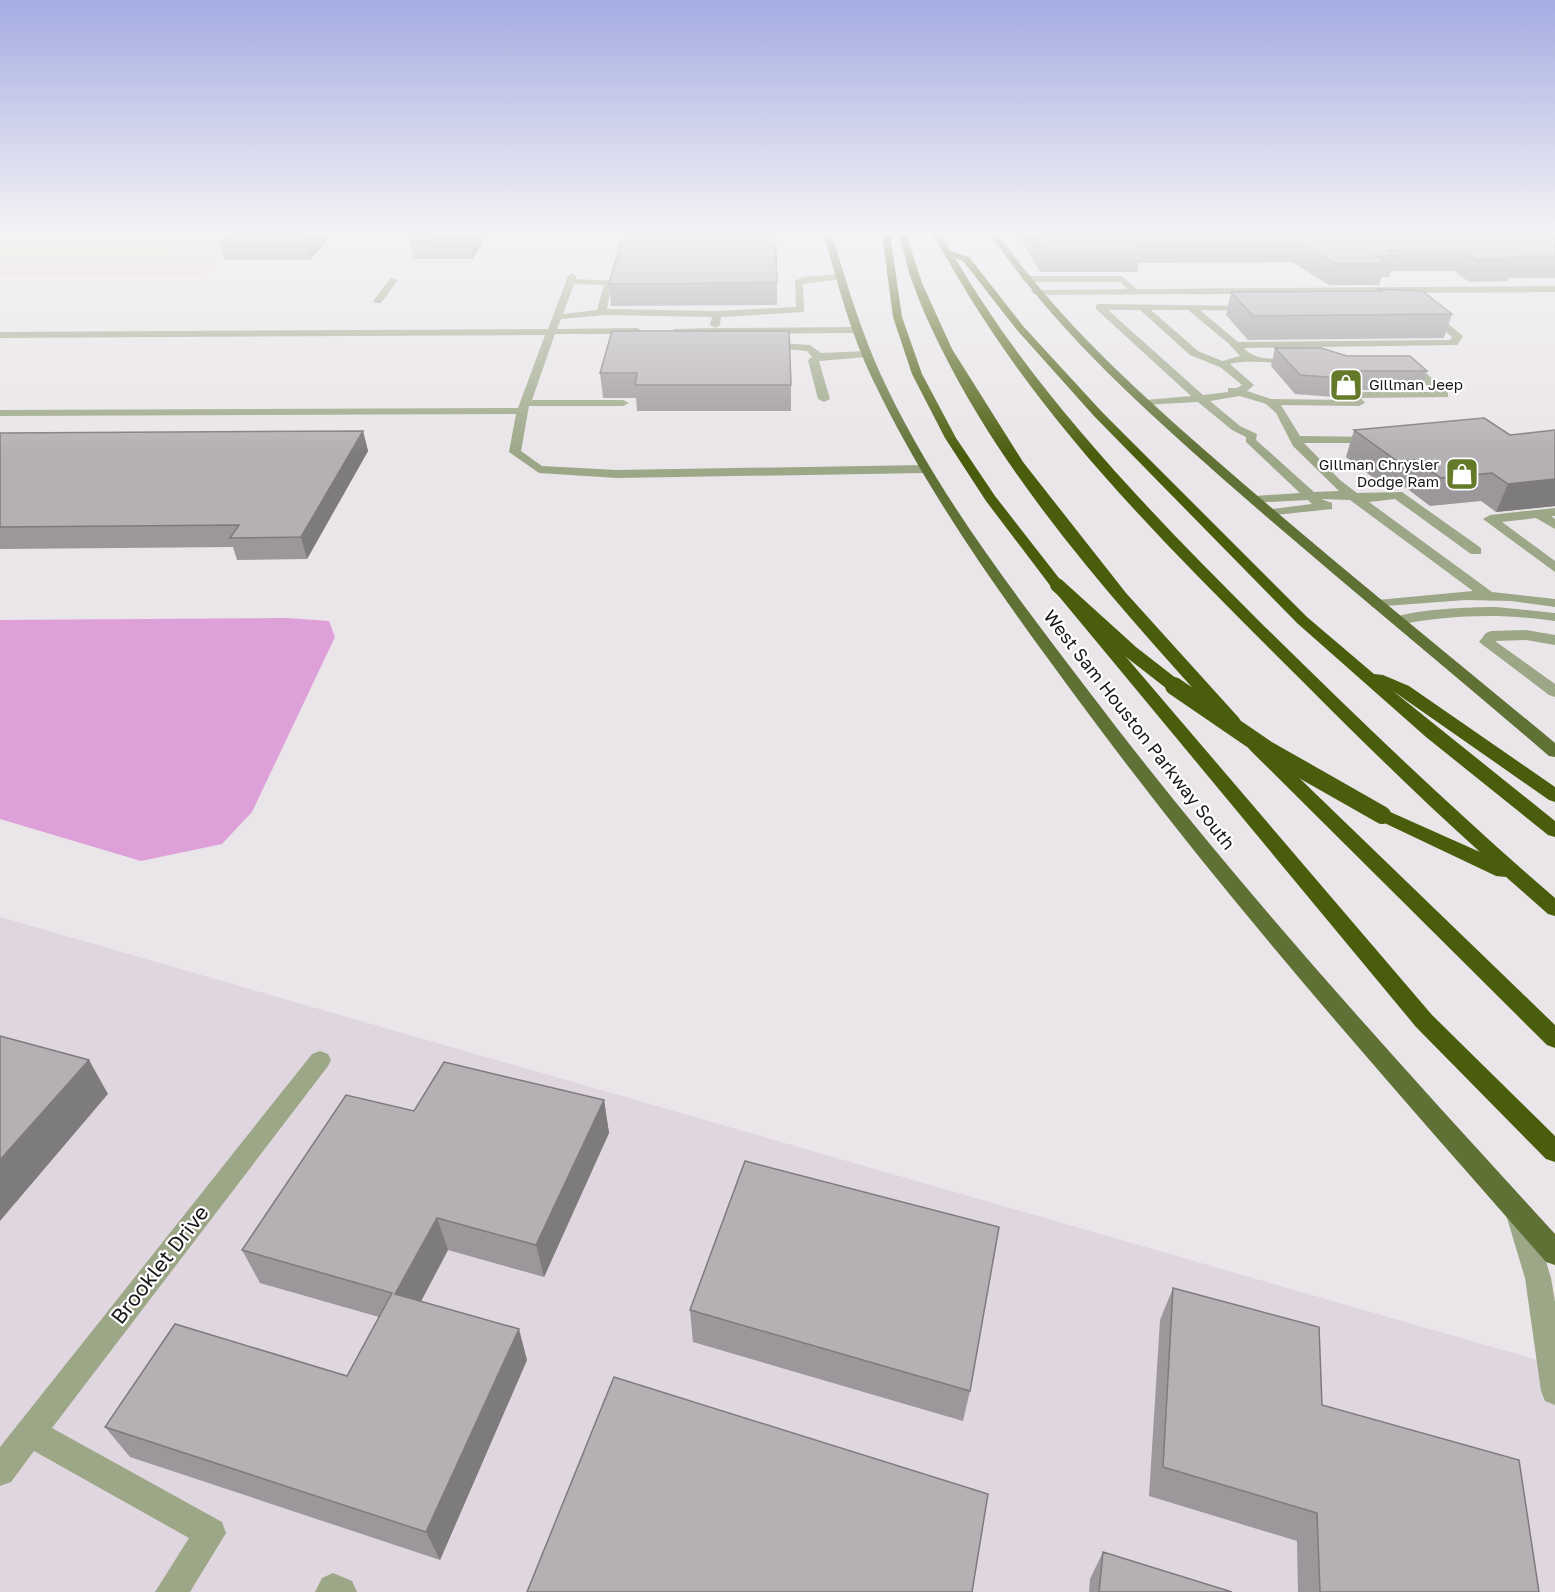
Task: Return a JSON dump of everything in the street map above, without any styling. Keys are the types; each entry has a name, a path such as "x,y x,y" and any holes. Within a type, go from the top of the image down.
{"highway":[{"path":"897,305 903,340 919,382 948,433 993,500 1057,585 1424,1021 1555,1152"},
{"path":"927,305 958,369 1005,445 1071,536 1133,613 1255,746 1555,1040"},
{"path":"979,305 1043,396 1097,460 1186,556 1360,729 1483,846 1555,909"},
{"path":"1002,305 1118,436 1261,581 1361,672 1555,831"},
{"path":"1057,585 1158,674 1237,732 1296,769 1382,815 1555,895"},
{"path":"1361,672 1403,689 1555,796"}],"main road":[{"name":"West Sam Houston Parkway South","path":"850,305 874,373 926,469 1004,590 1150,784 1344,1017 1555,1253"},
{"path":"1047,305 1141,399 1255,500 1555,752"},
{"path":"1530,730 1555,746"}],"street":[{"path":"561,305 524,407 514,452 539,469 617,474 926,469"},
{"path":"602,305 601,309 604,312"},
{"path":"557,317 604,312 717,314 801,310 800,305"},
{"path":"1257,305 1259,308 1099,306 1236,428 1253,436 1250,440 1308,496 1322,506"},
{"path":"1141,399 1196,394 1235,395 1249,385 1224,365 1194,353 1142,307"},
{"path":"1190,307 1236,345 1247,358"},
{"path":"1236,345 1453,343 1458,338 1428,312 1417,310"},
{"path":"714,331 717,314"},
{"path":"671,331 858,330"},
{"path":"0,335 552,332 627,336 649,331"},
{"path":"727,331 727,345"},
{"path":"750,345 797,345 810,348 814,354 820,356 867,354"},
{"path":"820,356 813,360 824,399"},
{"path":"1224,365 1227,361 1247,358 1258,361 1306,361"},
{"path":"1238,391 1270,402 1359,403 1353,395 1444,395 1414,369 1393,369"},
{"path":"1270,402 1281,411 1296,440 1336,483 1487,595"},
{"path":"0,413 524,407 623,403"},
{"path":"1296,440 1390,439"},
{"path":"1255,500 1332,494 1354,497 1398,495 1476,551"},
{"path":"1270,513 1344,504 1354,497"},
{"path":"1555,512 1490,519 1555,568"},
{"path":"1539,514 1555,525"},
{"path":"1377,604 1418,597 1487,595 1555,603"},
{"path":"1397,621 1439,613 1473,610 1511,611 1555,617"},
{"path":"1555,640 1527,635 1491,636 1487,642 1555,692"},
{"name":"Brooklet Drive","path":"0,1471 320,1060"},
{"path":"1518,1213 1538,1278 1555,1391"},
{"path":"30,1432 211,1533 171,1592"},
{"path":"331,1592 333,1589 341,1592"}],"shaded area":[{"path":"287,618 329,621 335,637 252,812 222,844 141,861 0,819 0,620"},
{"path":"0,917 1555,1365 1555,1592 0,1592"}],"building":[{"path":"1243,305 1441,305 1452,314 1253,316"},
{"path":"612,331 789,331 791,385 635,385 637,373 600,373"},
{"path":"1275,348 1321,348 1347,356 1410,356 1427,371 1358,371 1350,375 1352,379 1300,375"},
{"path":"1484,418 1510,435 1555,430 1555,479 1508,484 1492,473 1441,478 1415,460 1397,461 1354,430"},
{"path":"363,431 301,537 230,538 239,525 0,527 0,433"},
{"path":"0,1036 89,1060 0,1160"},
{"path":"444,1062 604,1100 536,1245 437,1218 395,1294 519,1329 426,1532 105,1427 175,1324 347,1376 392,1293 242,1250 346,1095 414,1111"},
{"path":"745,1161 999,1227 970,1391 690,1310"},
{"path":"1173,1288 1319,1327 1322,1405 1519,1460 1539,1592 1320,1592 1317,1513 1163,1467"},
{"path":"614,1377 988,1494 972,1592 527,1592"},
{"path":"1103,1552 1232,1592 1099,1592"}],"place":[{"name":"Gillman Jeep","path":"1346,385"},
{"name":"Gillman Chrysler Dodge Ram","path":"1462,474"}]}
